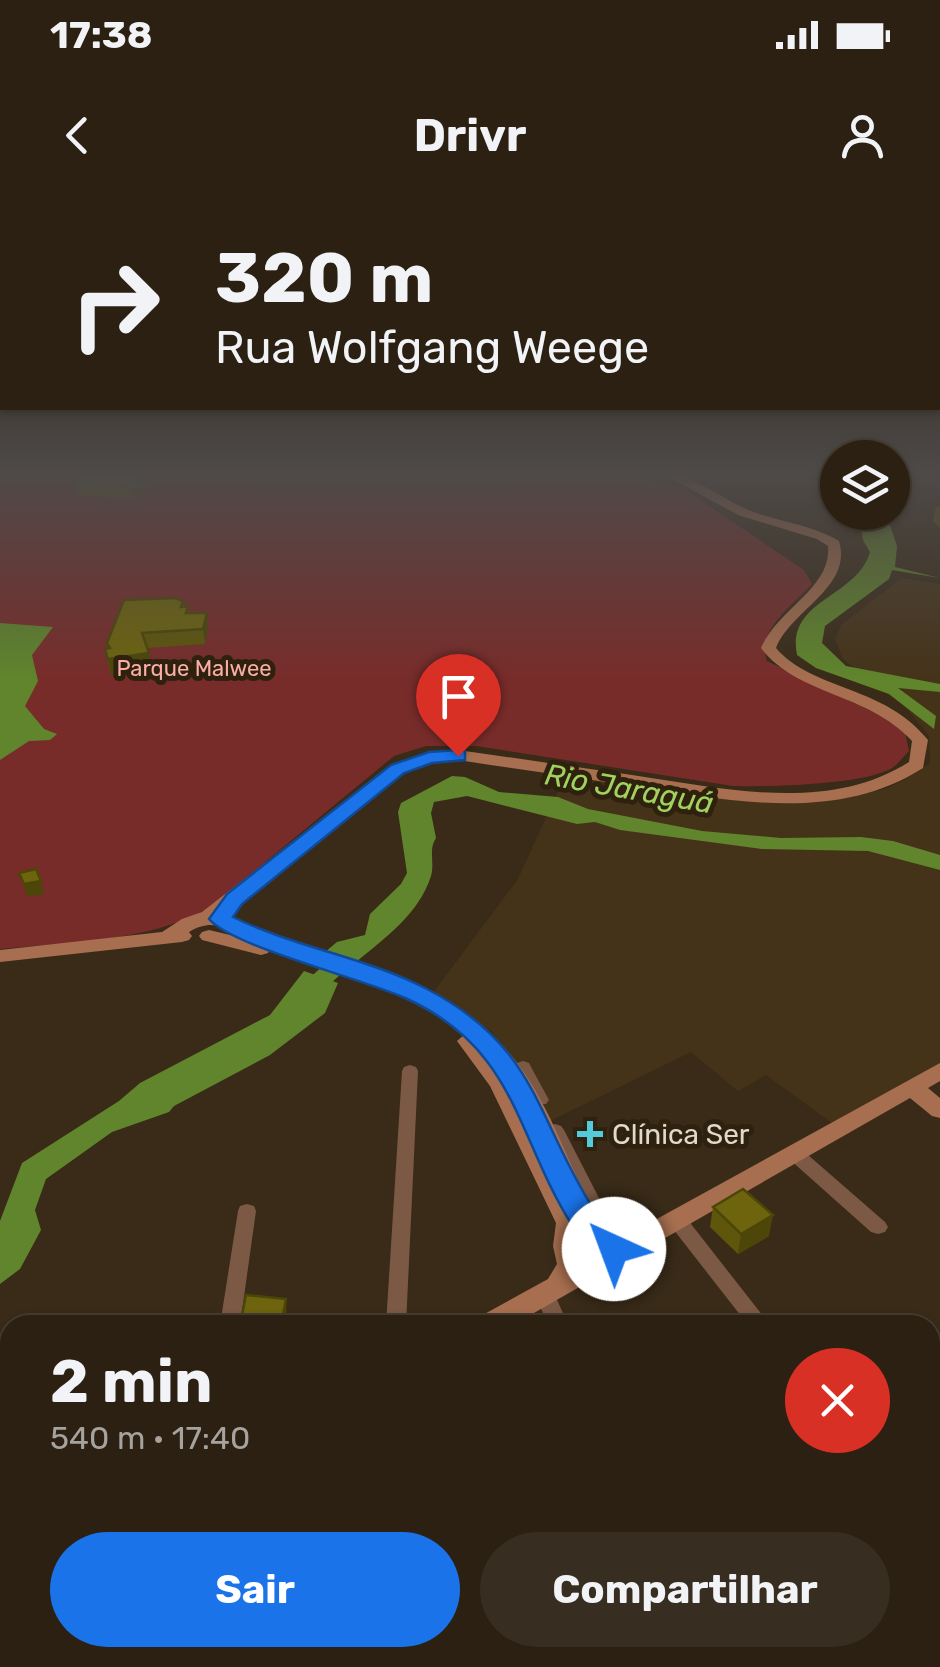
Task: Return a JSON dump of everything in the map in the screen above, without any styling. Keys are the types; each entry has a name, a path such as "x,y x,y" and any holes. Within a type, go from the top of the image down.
{"main road":[{"path":"0,956 170,935 209,924 234,899 390,774 429,758 458,756 725,794 765,796 859,790 891,782 917,764 920,755 920,740 898,715 786,665 768,648 781,620 834,573 838,559 831,542"},
{"path":"209,924 438,1005 495,1051 525,1096 585,1221 591,1247"},
{"path":"507,1315 551,1290 591,1247 648,1236 940,1071"},
{"path":"912,1087 940,1110"}],"street":[{"path":"523,1067 591,1247"},
{"path":"397,1315 410,1071"},
{"path":"794,1153 878,1227"},
{"path":"231,1315 247,1211"},
{"path":"677,1220 752,1315"},
{"path":"551,1290 556,1315"}],"shaded area":[{"path":"864,542 896,542 895,567 940,578 892,570 889,579 825,626 822,643 846,666 940,684 940,692 898,688 936,716 934,729 889,694 816,668 797,655 796,636 802,622 863,567 870,552"},
{"path":"902,578 940,584 940,1063 832,1123 766,1075 738,1091 691,1052 550,1121 524,1074 490,1030 430,997 518,879 566,774 739,801 801,801 860,794 886,789 906,779 930,763 929,736 908,710 843,659 835,639 841,625"},
{"path":"0,623 53,627 32,655 38,681 25,706 44,729 57,734 50,740 29,741 0,760"},
{"path":"452,776 465,777 499,792 558,797 588,809 702,831 893,841 940,855 940,870 868,851 762,849 620,830 595,822 577,824 467,796 434,802 431,813 436,838 431,876 410,914 356,962 325,952 337,942 365,935 370,914 407,873 398,812 401,803"},
{"path":"304,971 338,983 325,1013 270,1055 169,1112 112,1132 46,1179 35,1210 41,1230 20,1269 0,1284 0,1221 22,1163 119,1101 140,1083 270,1015"}],"green space":[{"name":"Parque Malwee","path":"0,542 763,542 804,570 812,584 771,629 765,650 767,661 892,721 905,732 909,751 892,768 878,774 814,784 748,786 476,746 426,746 394,756 208,909 133,934 0,949"}],"building":[{"path":"124,600 183,601 181,607 188,606 186,613 207,613 203,629 142,633 149,653 108,659 105,649 110,648 107,643"},
{"path":"36,869 41,881 24,884 19,873"},
{"path":"743,1189 773,1215 741,1234 713,1207"},
{"path":"246,1295 286,1299 283,1315 242,1315"}],"waterway":[{"name":"Rio Jaraguá","path":"301,998 355,949"}],"place":[{"name":"Clínica Ser","path":"590,1134"}],"route":[{"path":"458,756 429,758 398,769 234,899 220,919 417,994 478,1033 520,1086 585,1221 608,1238 614,1249"}]}
